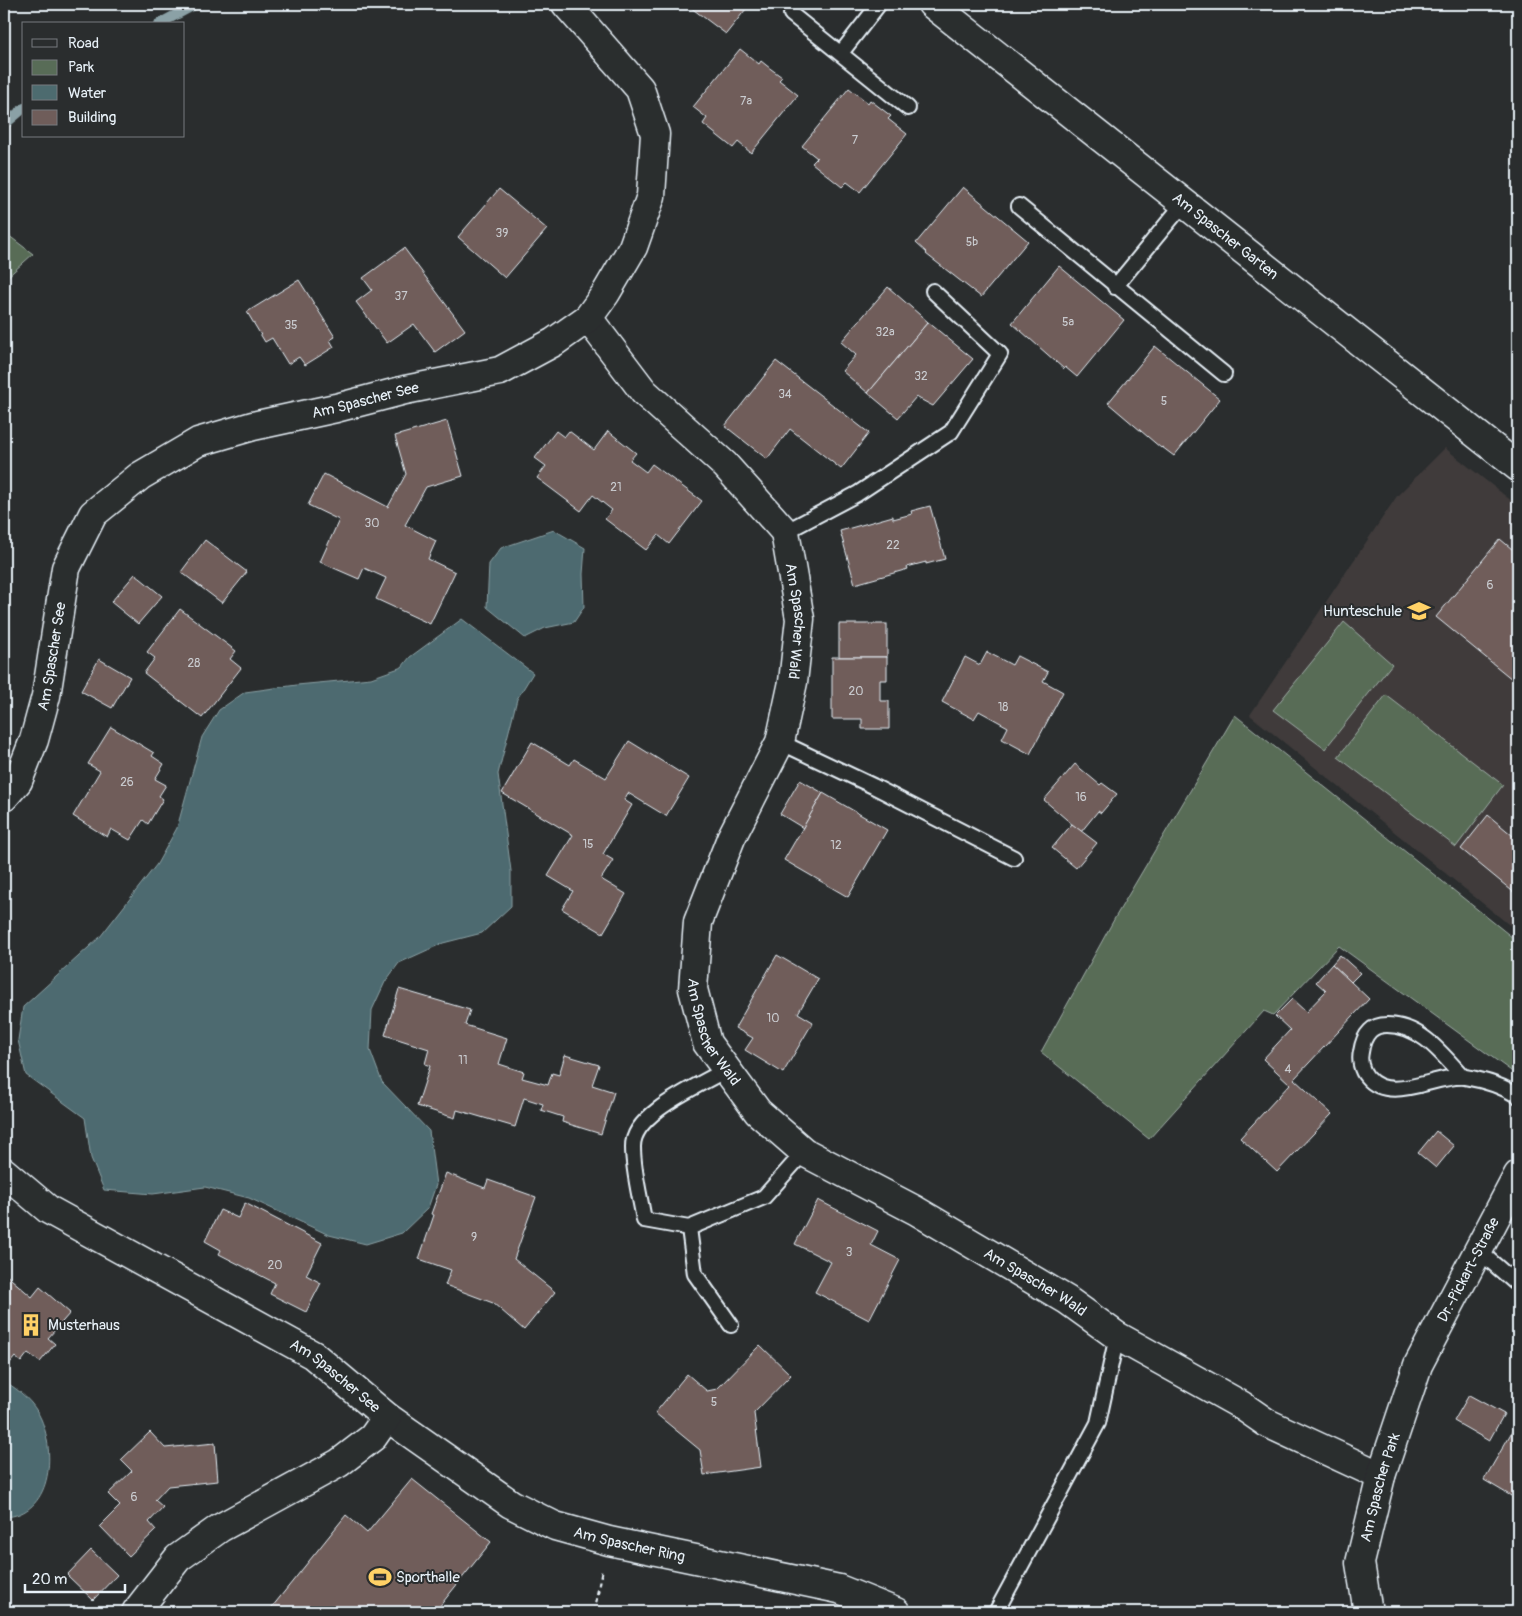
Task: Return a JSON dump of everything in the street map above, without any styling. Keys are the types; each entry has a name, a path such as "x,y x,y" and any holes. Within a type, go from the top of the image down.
{"street":[{"name":"Am Spascher See","path":"6,792 18,781 34,740 46,696 66,568 94,514 140,476 198,442 253,426 336,408 404,390 500,371 554,342 588,318 606,293 633,248 651,196 655,134 640,89 566,4"},
{"name":"Am Spascher Garten","path":"932,4 1518,467"},
{"path":"588,318 644,392 725,465 785,532"},
{"name":"Am Spascher Wald","path":"785,532 800,619 793,682 780,742 731,838 698,922 693,988 708,1043 758,1112 804,1152 915,1210 1067,1300 1116,1336 1241,1405 1267,1423 1381,1476"},
{"name":"Am Spascher See","path":"4,1172 49,1210 313,1356 387,1417 373,1437 339,1463 220,1528 178,1558 138,1612"},
{"name":"Dr.-Pickart-Straße","path":"1418,1365 1479,1251 1514,1193"},
{"name":"Am Spascher Park","path":"1368,1612 1360,1563 1381,1476 1418,1365"},
{"name":"Am Spascher Ring","path":"387,1417 511,1504 555,1526 608,1541 839,1589 896,1612"}],"lane":[{"path":"841,53 879,4"},
{"path":"791,14 908,108"},
{"path":"1115,287 1184,203"},
{"path":"1018,206 1224,374"},
{"path":"785,532 857,494 951,432 1000,354 933,292"},
{"path":"780,742 873,786 1014,858"},
{"path":"1463,1077 1437,1049 1413,1030 1393,1025 1380,1025 1370,1031 1363,1043 1360,1058 1363,1072 1372,1083 1386,1088 1412,1087 1463,1077 1488,1083 1518,1096"},
{"path":"727,1069 649,1116 639,1128 632,1146 644,1220 689,1228 764,1197 804,1152"},
{"path":"689,1228 695,1274 731,1325"},
{"path":"1479,1251 1518,1285"},
{"path":"996,1612 1098,1423 1116,1336"}],"path":[{"path":"594,1612 608,1541"}],"shaded area":[{"name":"Hunteschule","path":"1445,448 1518,506 1518,932 1250,715 1397,496"}],"green space":[{"path":"4,232 33,254 4,280"},
{"path":"1344,622 1392,664 1325,749 1273,710"},
{"path":"1386,695 1503,785 1456,847 1338,757"},
{"path":"1235,715 1518,942 1518,1076 1339,946 1273,1015 1264,1011 1149,1139 1041,1052 1116,916"}],"water":[{"path":"554,530 585,548 583,574 584,607 574,622 545,628 525,638 487,607 489,564 501,548"},
{"path":"462,619 533,673 517,699 498,774 511,871 511,906 482,933 443,943 399,963 385,982 372,1010 370,1050 382,1082 429,1131 436,1185 428,1208 402,1233 366,1244 329,1235 249,1198 205,1187 153,1194 104,1190 91,1158 85,1118 26,1075 18,1040 23,1007 100,937 157,864 177,828 202,737 219,710 245,692 371,678 402,667 410,657"},
{"path":"4,1381 26,1397 38,1413 46,1433 49,1465 41,1494 32,1506 20,1514 4,1517"}],"building":[{"path":"686,4 750,4 726,34"},
{"path":"740,49 759,64 761,61 782,77 779,80 798,95 751,153 738,142 733,148 703,124 707,118 693,107"},
{"path":"849,88 868,103 870,100 891,116 888,119 907,134 860,192 847,182 842,187 812,163 817,158 802,146"},
{"path":"963,187 1028,241 981,297 926,254 916,243"},
{"path":"499,189 547,229 505,278 458,237"},
{"path":"404,248 465,330 435,352 414,324 387,343 356,302 372,290 363,278"},
{"path":"1059,266 1124,320 1077,377 1065,367 1064,369 1012,323"},
{"path":"299,280 335,337 330,340 334,347 305,365 299,357 288,364 272,338 265,342 247,312"},
{"path":"888,287 928,322 868,393 842,371 856,355 841,342"},
{"path":"928,322 973,359 933,406 916,397 898,418 868,393"},
{"path":"1155,346 1220,399 1174,456 1161,448 1108,403"},
{"path":"776,361 869,433 841,469 790,429 767,459 725,426"},
{"path":"447,421 463,476 426,487 405,525 436,541 428,559 455,572 430,624 376,599 386,578 364,568 359,579 320,562 339,520 308,505 324,474 388,507 406,474 395,436"},
{"path":"556,431 564,437 569,431 594,450 608,431 636,453 630,460 646,472 652,464 702,501 669,544 658,535 646,550 605,519 612,510 593,495 581,511 537,478 546,466 535,458"},
{"path":"930,506 945,559 907,567 908,569 855,584 840,531 893,516 893,519 912,514 911,511"},
{"name":"Hunteschule","path":"1500,539 1518,554 1518,684 1436,617"},
{"path":"205,540 247,572 222,603 181,572"},
{"path":"135,574 162,596 138,624 111,602"},
{"path":"180,609 236,651 230,659 241,668 202,718 144,673 155,658 147,652"},
{"path":"839,624 887,624 887,657 839,657"},
{"path":"987,652 1012,665 1017,656 1048,672 1043,681 1063,692 1030,754 1002,739 1008,727 979,711 974,719 942,702 965,657 980,665"},
{"path":"832,657 887,657 887,680 880,680 880,701 889,701 889,729 862,729 862,719 832,719"},
{"path":"99,659 130,677 112,708 81,691"},
{"path":"111,727 154,753 152,756 164,764 155,779 166,785 159,796 163,799 148,824 143,820 130,840 111,829 107,837 73,816 100,771 88,764"},
{"path":"629,741 689,778 666,816 628,793 624,800 632,805 603,854 613,860 601,879 626,894 603,933 562,909 573,891 548,876 573,835 502,793 532,742 570,765 574,759 606,778"},
{"path":"1075,764 1100,785 1102,783 1117,794 1101,813 1098,811 1081,832 1044,800"},
{"path":"800,780 823,793 803,828 780,814"},
{"path":"823,793 887,830 848,897 784,860"},
{"path":"1488,815 1518,840 1517,895 1461,849"},
{"path":"1072,824 1097,843 1076,868 1052,848"},
{"path":"777,955 818,979 798,1013 813,1022 783,1073 745,1050 753,1038 735,1028"},
{"path":"1340,955 1360,973 1351,982 1332,964"},
{"path":"1332,964 1369,999 1294,1079 1332,1114 1277,1172 1240,1138 1290,1084 1263,1059 1290,1030 1275,1016 1292,999 1306,1012 1326,991 1316,982"},
{"path":"399,989 470,1010 465,1025 507,1038 499,1064 524,1072 522,1078 548,1085 552,1073 559,1075 565,1055 599,1065 592,1085 614,1092 601,1134 562,1122 563,1117 541,1110 543,1104 524,1098 515,1127 457,1110 455,1118 417,1106 430,1066 425,1064 429,1049 385,1035"},
{"path":"1436,1131 1454,1146 1436,1168 1418,1153"},
{"path":"446,1173 485,1188 488,1180 536,1197 514,1259 555,1292 524,1330 493,1303 445,1285 451,1270 419,1259 434,1215 431,1214"},
{"path":"818,1200 878,1231 871,1245 900,1260 869,1320 815,1292 831,1262 795,1244"},
{"path":"245,1203 322,1243 306,1275 321,1283 306,1312 270,1294 275,1283 219,1254 221,1250 205,1241 220,1210 238,1218"},
{"name":"Musterhaus","path":"4,1273 32,1297 40,1287 70,1313 48,1338 55,1344 40,1362 28,1353 21,1362 15,1357 4,1370"},
{"path":"760,1345 791,1375 754,1413 761,1467 704,1475 700,1450 655,1413 687,1374 707,1391 717,1389"},
{"path":"1469,1395 1504,1414 1489,1441 1454,1421"},
{"path":"1518,1424 1518,1500 1484,1480"},
{"path":"150,1432 165,1448 215,1443 218,1481 168,1486 155,1500 163,1507 149,1522 156,1530 129,1556 100,1526 120,1506 108,1494 132,1471 121,1460"},
{"name":"Sporthalle","path":"412,1479 491,1542 435,1612 268,1612 346,1515 367,1533"},
{"path":"91,1550 117,1575 93,1600 67,1575"}],"waterway":[{"path":"163,22 196,4"},
{"path":"4,125 22,110"}],"place":[{"name":"Hunteschule","path":"1419,611"},
{"name":"Musterhaus","path":"31,1325"},
{"name":"Sporthalle","path":"380,1577"}]}
